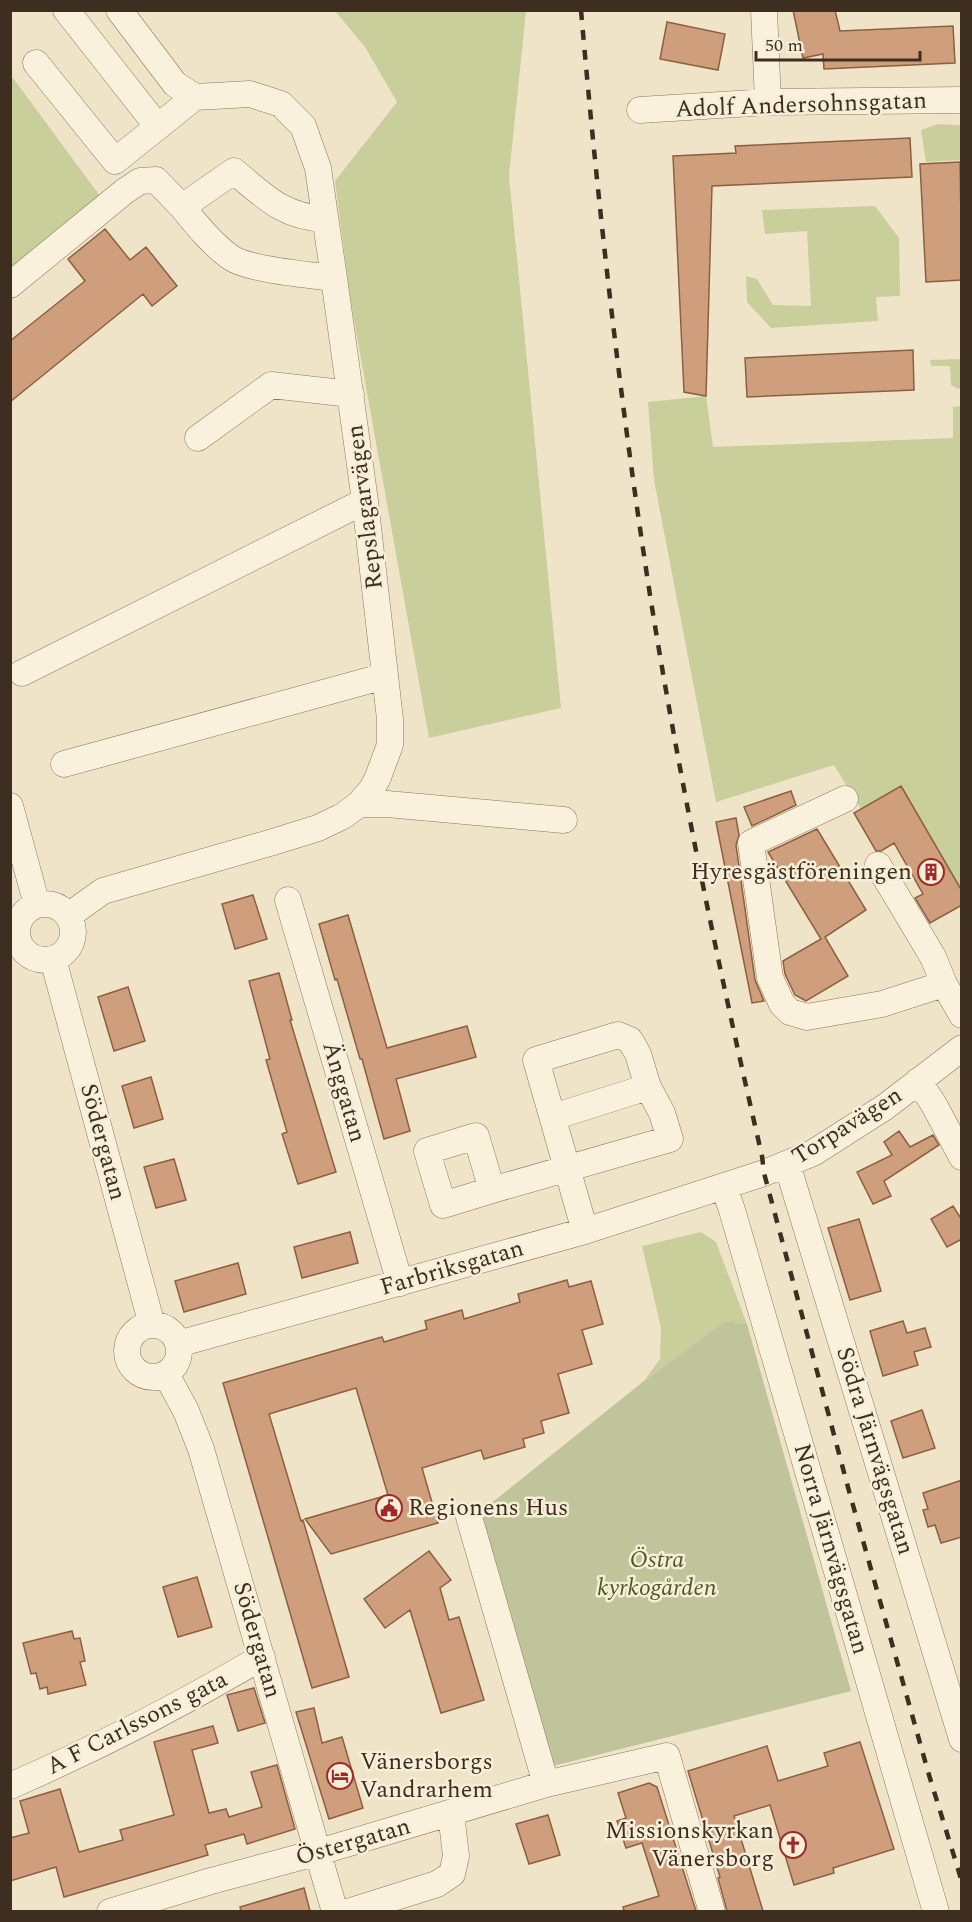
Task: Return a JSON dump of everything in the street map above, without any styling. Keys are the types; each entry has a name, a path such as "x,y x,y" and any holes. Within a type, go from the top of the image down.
{"street":[{"path":"66,10 158,127"},
{"path":"36,63 115,161 195,97 175,84 119,10"},
{"path":"764,10 768,102"},
{"name":"Repslagarvägen","path":"68,916 103,891 318,828 343,816 359,804 372,789 390,745 390,719 365,501 318,168 303,126 281,104 250,94 195,97"},
{"name":"Adolf Andersohnsgatan","path":"640,110 768,102 962,100"},
{"path":"182,207 234,171 276,207 308,218 325,219"},
{"path":"10,285 125,191 140,181 156,180 231,258 266,268 334,278"},
{"path":"198,438 271,385 351,394"},
{"path":"22,673 365,501"},
{"path":"64,764 385,676"},
{"path":"846,799 751,843 770,978 782,1004 790,1012 807,1017 882,1004 944,984"},
{"path":"359,804 387,804 564,819"},
{"path":"10,806 37,905"},
{"path":"878,864 933,957 944,984 962,1015"},
{"name":"Änggatan","path":"288,900 400,1283"},
{"path":"37,905 54,905 68,916 73,926 72,942 66,951 53,959 40,960 28,955 19,945 13,931 22,915 37,905"},
{"name":"Södergatan","path":"53,959 152,1326"},
{"path":"492,1190 566,1170 670,1139 662,1113 648,1087 638,1054 630,1040 618,1035 536,1060 566,1170 585,1231"},
{"name":"Torpavägen","path":"724,1187 813,1153 876,1113 962,1048"},
{"path":"918,1081 933,1103 962,1157"},
{"path":"553,1117 648,1087"},
{"name":"Södra Järnvägsgatan","path":"787,1164 962,1739"},
{"name":"Farbriksgatan","path":"178,1344 585,1231 724,1187"},
{"name":"Norra Järnvägsgatan","path":"724,1187 936,1911"},
{"path":"152,1326 168,1330 178,1344 177,1361 166,1374 158,1377 144,1375 136,1370 129,1359 128,1347 133,1336 141,1329 152,1326"},
{"name":"Södergatan","path":"166,1374 186,1411 201,1449 335,1911"},
{"path":"469,1517 546,1784"},
{"name":"A F Carlssons gata","path":"10,1786 107,1742 262,1657"},
{"name":"Östergatan","path":"110,1911 319,1852 546,1784 666,1756 712,1911"},
{"path":"348,1911 437,1884 452,1874 456,1856 451,1813"}],"green space":[{"path":"335,11 526,11 509,176 561,708 429,738 351,303 335,181 397,102 365,47"},
{"path":"13,78 103,200 11,275 10,80"},
{"path":"938,124 961,127 961,160 926,162 921,130"},
{"path":"875,206 899,238 900,296 876,297 878,321 771,328 747,302 746,276 757,279 773,305 811,306 807,231 765,234 762,210"},
{"path":"961,359 961,388 958,389 951,385 950,366 931,366 930,360"},
{"path":"706,396 713,447 953,438 953,407 961,406 961,891 861,809 834,765 716,802 654,480 648,402"},
{"path":"701,1232 716,1242 747,1324 725,1321 644,1381 660,1359 661,1328 642,1246"},
{"name":"Östra kyrkogården","path":"725,1321 747,1324 851,1691 553,1766 479,1513 644,1381"}],"building":[{"path":"793,10 835,10 840,31 953,26 955,63 824,69 823,54 803,58"},
{"path":"667,22 725,34 718,70 660,59"},
{"path":"910,138 912,177 712,186 706,396 684,392 673,156 736,153 735,146"},
{"path":"960,162 962,280 926,282 920,164"},
{"path":"105,229 130,260 146,247 177,286 152,306 143,294 10,402 10,341 85,281 68,259"},
{"path":"913,350 914,390 747,397 745,358"},
{"name":"Hyresgästföreningen","path":"901,786 962,891 962,905 930,923 915,898 923,894 894,843 881,851 876,851 854,813"},
{"path":"791,791 796,805 752,826 744,807"},
{"path":"736,818 739,835 736,845 755,980 764,1001 752,1003 716,822"},
{"name":"Hyresgästföreningen","path":"817,829 866,910 825,937 848,976 806,1001 795,995 785,974 783,961 821,939 768,852"},
{"path":"253,895 267,939 235,949 222,904"},
{"path":"348,915 387,1048 467,1026 476,1057 396,1079 410,1131 384,1139 362,1059 360,1059 319,924"},
{"path":"279,973 292,1020 290,1020 336,1172 298,1184 282,1134 287,1132 266,1060 270,1059 249,981"},
{"path":"128,987 145,1041 114,1051 98,997"},
{"path":"151,1077 163,1119 134,1128 122,1086"},
{"path":"899,1131 910,1147 933,1135 939,1145 884,1181 891,1196 873,1204 857,1172 892,1155 884,1142"},
{"path":"174,1159 186,1200 156,1208 144,1167"},
{"path":"953,1206 962,1220 962,1239 947,1247 931,1219"},
{"path":"859,1219 881,1291 850,1300 828,1228"},
{"path":"350,1232 358,1263 302,1278 294,1247"},
{"path":"238,1263 246,1294 184,1312 175,1281"},
{"name":"Regionens Hus","path":"567,1280 569,1287 591,1281 603,1324 582,1330 592,1364 558,1374 569,1413 541,1421 544,1433 523,1439 525,1447 484,1459 481,1450 422,1468 438,1523 331,1554 305,1519 388,1495 356,1388 269,1414 349,1677 312,1688 223,1383 382,1337 384,1342 427,1329 425,1321 462,1310 464,1319 520,1302 518,1294"},
{"path":"903,1321 907,1333 925,1328 931,1347 914,1352 918,1365 883,1376 870,1331"},
{"path":"922,1410 935,1448 903,1458 891,1421"},
{"path":"962,1480 962,1537 941,1543 935,1525 928,1527 923,1510 928,1509 923,1493"},
{"path":"429,1551 451,1580 440,1588 449,1620 459,1617 484,1700 441,1713 410,1610 385,1628 364,1599"},
{"path":"197,1577 212,1627 178,1637 163,1587"},
{"path":"72,1631 74,1639 80,1638 85,1661 80,1662 86,1685 48,1694 47,1687 40,1689 36,1673 31,1674 23,1643"},
{"path":"254,1688 265,1723 238,1731 227,1695"},
{"path":"314,1708 322,1743 342,1737 363,1808 329,1819 296,1712"},
{"path":"213,1726 218,1743 192,1750 209,1813 226,1809 229,1817 262,1807 251,1772 277,1765 295,1829 247,1844 244,1834 205,1845 208,1855 64,1897 56,1867 10,1881 10,1838 29,1833 20,1801 60,1789 79,1852 123,1840 120,1830 174,1815 154,1742"},
{"path":"860,1742 894,1849 833,1868 834,1873 794,1885 770,1805 734,1816 763,1911 727,1911 718,1878 720,1877 688,1771 767,1746 778,1781 828,1766 824,1753"},
{"path":"649,1783 657,1787 696,1911 624,1911 623,1907 659,1896 642,1843 626,1848 617,1821 626,1818 618,1793"},
{"path":"548,1815 560,1855 529,1864 516,1824"},
{"path":"304,1888 310,1911 241,1911 240,1907"}],"railway":[{"path":"581,10 602,230 629,449 650,595 701,876 764,1173 849,1491 929,1775 962,1882"}],"place":[{"name":"Hyresgästföreningen","path":"931,872"},
{"name":"Regionens Hus","path":"389,1508"},
{"name":"Vänersborgs Vandrarhem","path":"340,1776"},
{"name":"Missionskyrkan Vänersborg","path":"793,1845"}]}
